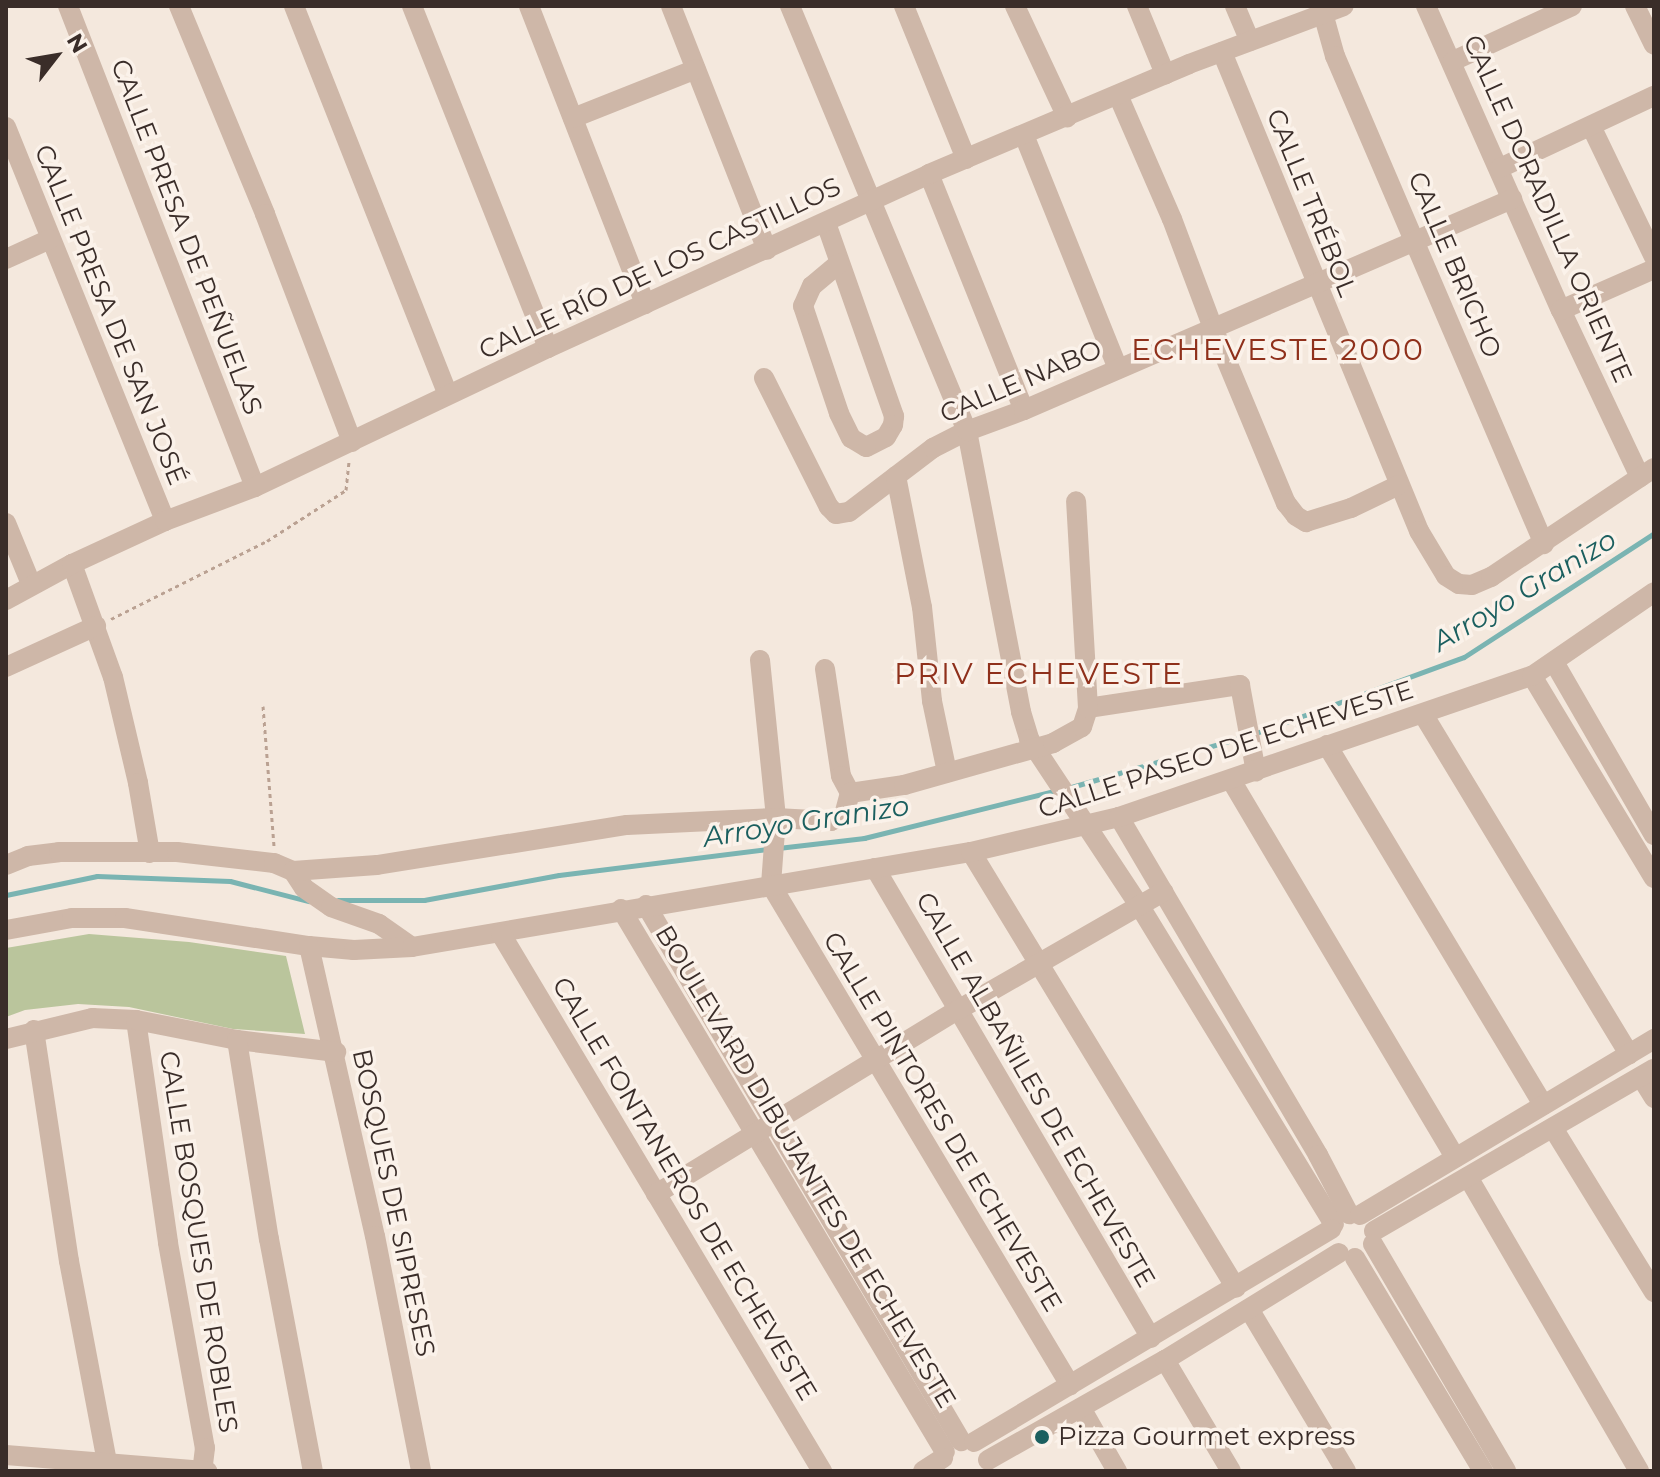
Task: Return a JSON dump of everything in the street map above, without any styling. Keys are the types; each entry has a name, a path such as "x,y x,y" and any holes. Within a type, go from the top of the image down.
{"street":[{"name":"CALLE PRESA DE PEÑUELAS","path":"68,6 255,487"},
{"path":"179,6 265,214 352,442"},
{"path":"294,6 448,394"},
{"path":"412,6 548,348"},
{"path":"529,6 645,304"},
{"path":"671,6 767,250"},
{"path":"790,6 967,431 1021,712 1037,752 1088,825 1344,1221 1373,1238 1506,1471"},
{"path":"904,6 966,159"},
{"path":"1015,6 1067,117"},
{"path":"1137,6 1165,74"},
{"path":"1235,6 1250,41"},
{"name":"CALLE RÍO DE LOS CASTILLOS","path":"6,600 31,584 165,521 255,487 448,394 929,174 1322,10 1344,6"},
{"name":"CALLE DORADILLA ORIENTE","path":"1426,6 1561,310 1647,472"},
{"path":"1453,61 1572,6"},
{"path":"1635,6 1654,45"},
{"name":"CALLE BRICHO","path":"1322,10 1335,56 1544,544"},
{"name":"CALLE TRÉBOL","path":"1222,52 1399,485 1434,562 1446,576 1459,584 1472,585 1491,577 1544,544"},
{"path":"573,118 696,69"},
{"path":"1118,95 1172,219 1276,482 1296,516 1306,522 1326,518 1399,485"},
{"path":"1500,168 1654,96"},
{"path":"1591,126 1654,257"},
{"name":"CALLE PRESA DE SAN JOSÉ","path":"7,135 165,521"},
{"path":"1024,135 1118,369"},
{"path":"929,174 1024,410"},
{"name":"CALLE NABO","path":"764,378 829,507 836,514 849,512 933,448 967,431 1024,410 1417,243 1512,199"},
{"path":"826,223 894,416 886,437 866,447 851,438 839,413 803,306 812,286 839,263"},
{"path":"6,259 50,239"},
{"path":"1561,310 1654,269"},
{"path":"1544,544 1647,472"},
{"path":"896,476 922,607 932,701 947,772"},
{"path":"1076,501 1085,718"},
{"path":"6,523 31,584"},
{"path":"72,564 96,626 126,728 150,853"},
{"name":"CALLE PASEO DE ECHEVESTE","path":"6,930 72,918 125,918 309,946 354,950 412,947 501,934 621,909 971,852 1119,817 1532,676 1651,600"},
{"path":"6,667 96,626"},
{"path":"760,660 776,825 771,885"},
{"path":"1554,662 1654,835"},
{"path":"6,865 28,856 59,852 177,852 284,867 377,865 627,825 776,825 831,821 844,815 850,793 841,776 825,669"},
{"path":"1532,676 1654,878"},
{"path":"850,793 881,790 1037,752 1085,718 1237,685 1242,689 1256,772"},
{"path":"1423,714 1629,1054"},
{"path":"1327,745 1543,1105"},
{"path":"1231,780 1455,1158"},
{"path":"1119,817 1344,1221"},
{"path":"971,852 1236,1288"},
{"path":"284,867 304,888 331,907 379,924 412,947"},
{"name":"CALLE ALBAÑILES DE ECHEVESTE","path":"875,868 1151,1338"},
{"name":"CALLE PINTORES DE ECHEVESTE","path":"771,885 1070,1385"},
{"path":"656,1194 958,1010 1163,892"},
{"name":"BOULEVARD DIBUJANTES DE ECHEVESTE","path":"646,905 774,1121 953,1453"},
{"name":"BOULEVARD DIBUJANTES DE ECHEVESTE","path":"621,909 754,1132 953,1453"},
{"name":"CALLE FONTANEROS DE ECHEVESTE","path":"501,934 822,1471"},
{"name":"BOSQUES DE SIPRESES","path":"309,946 336,1052 421,1471"},
{"path":"6,1039 92,1018 136,1020 237,1040 336,1052"},
{"name":"CALLE BOSQUES DE ROBLES","path":"136,1020 168,1243 205,1448 204,1471"},
{"path":"34,1030 69,1261 107,1462"},
{"path":"923,1471 1654,1039"},
{"path":"237,1040 269,1239 313,1471"},
{"path":"953,1453 987,1468 1081,1408 1249,1309 1347,1255 1366,1253 1373,1238 1468,1177 1648,1073 1654,1098"},
{"path":"1553,1128 1654,1292"},
{"path":"1468,1177 1639,1471"},
{"path":"1344,1221 1332,1242 1347,1255 1483,1471"},
{"path":"1249,1309 1346,1471"},
{"path":"1165,1360 1231,1471"},
{"path":"1081,1408 1117,1471"},
{"path":"7,1451 204,1471"}],"path":[{"path":"96,626 267,541 346,490 352,442"},
{"path":"263,706 274,811 284,867"}],"green space":[{"path":"89,934 189,942 286,956 305,1034 233,1029 129,1007 78,1004 25,1010 6,1017 6,948"}],"waterway":[{"name":"Arroyo Granizo","path":"1256,733 1464,657 1654,533"},
{"name":"Arroyo Granizo","path":"1068,788 1246,736"},
{"name":"Arroyo Granizo","path":"778,848 864,838 1058,790"},
{"name":"Arroyo Granizo","path":"338,900 424,900 559,875 768,849"},
{"name":"Arroyo Granizo","path":"6,895 97,876 230,881 308,901"}],"place":[{"name":"Pizza Gourmet express","path":"1042,1437"}],"district":[{"name":"ECHEVESTE 2000","path":"1278,350"},
{"name":"PRIV ECHEVESTE","path":"1039,674"}]}
